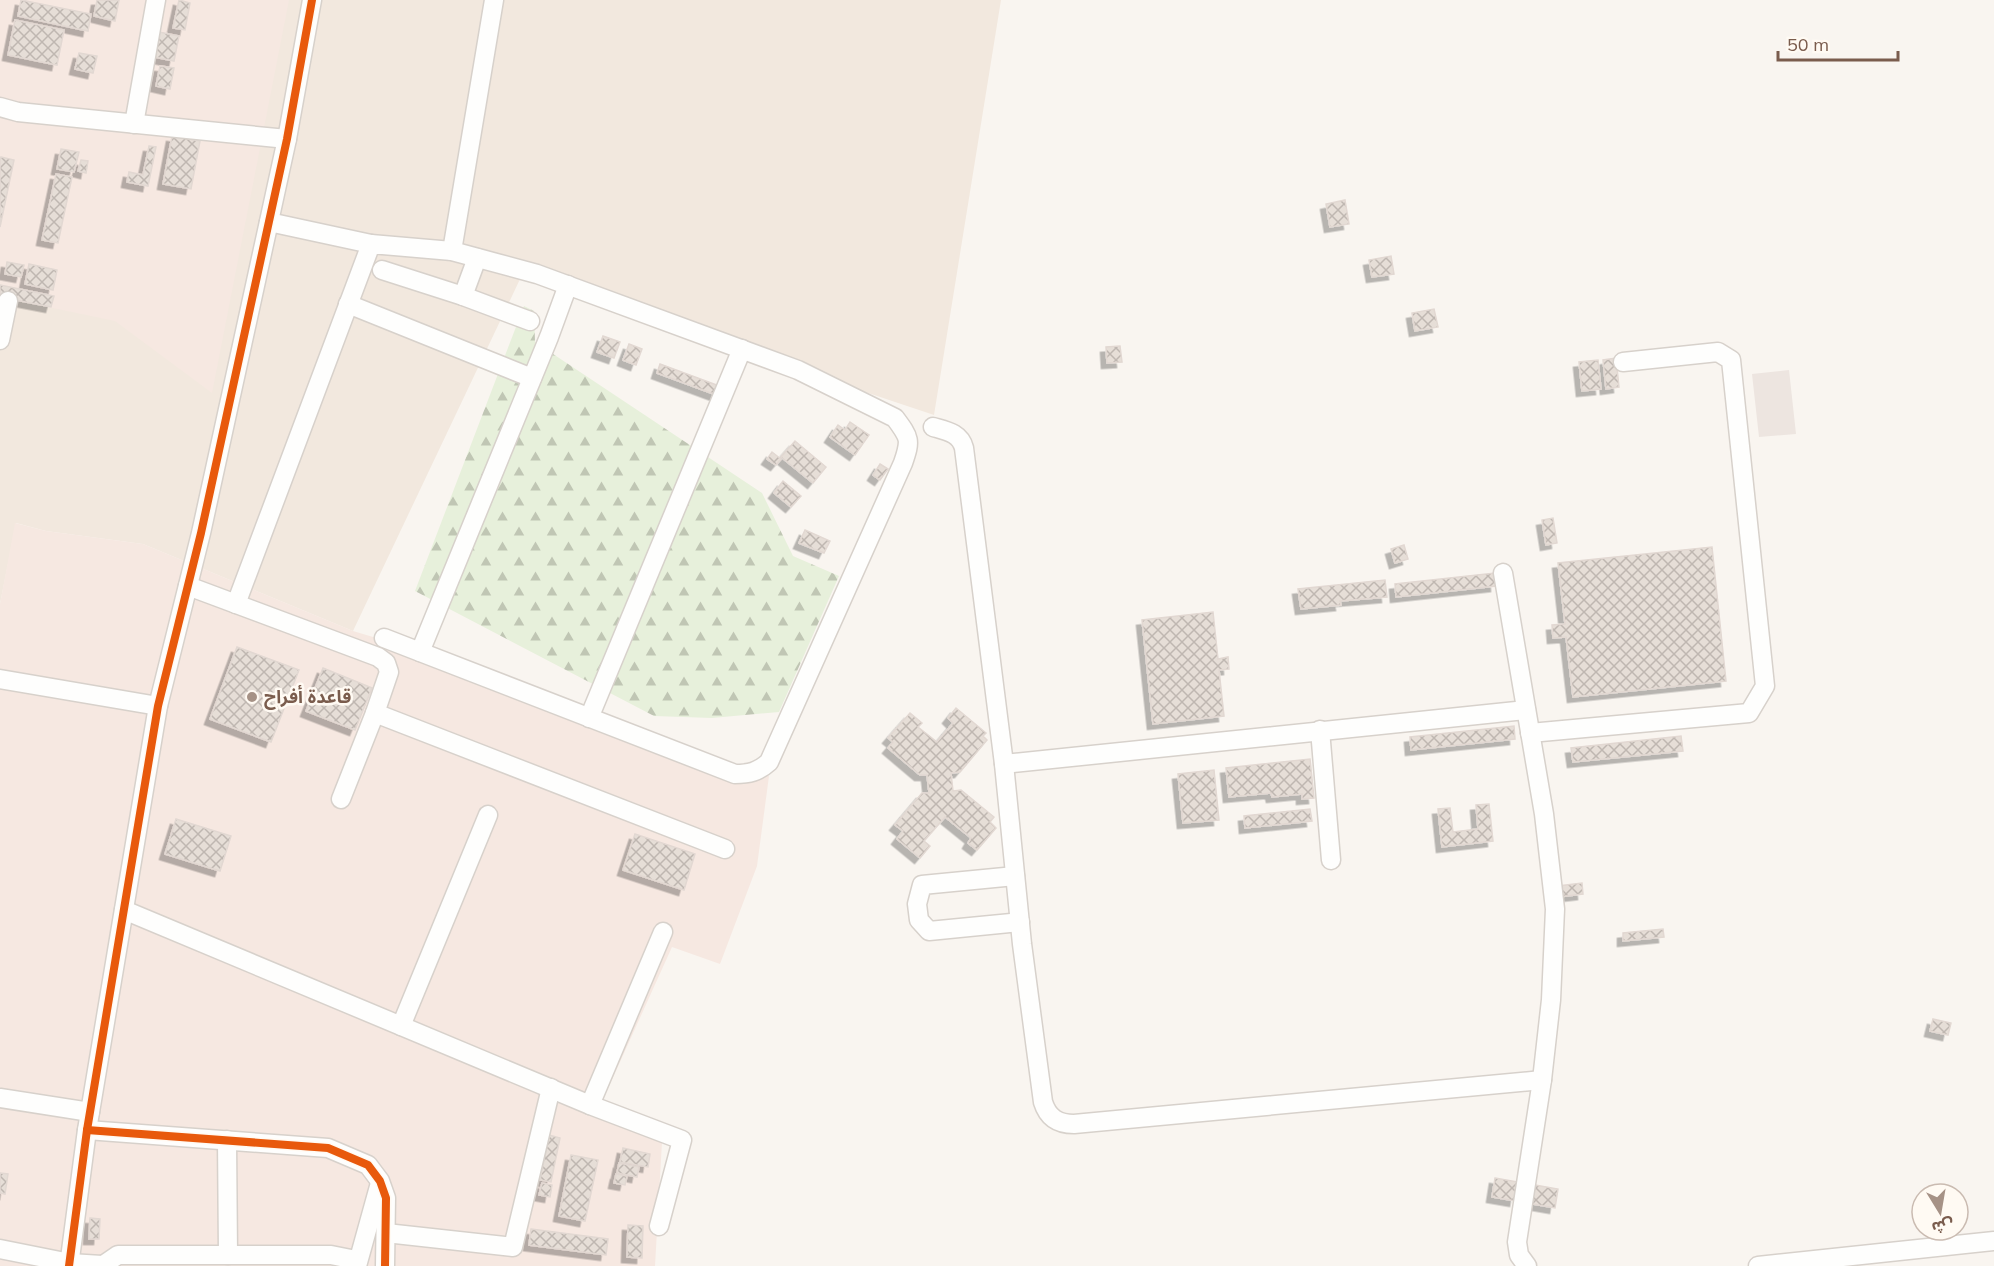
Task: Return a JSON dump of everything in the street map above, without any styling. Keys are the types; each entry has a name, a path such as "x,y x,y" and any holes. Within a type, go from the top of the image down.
{"street":[{"path":"134,124 156,0"},
{"path":"69,1265 87,1130 158,706 188,585 269,222 287,139 312,0"},
{"path":"452,251 494,0"},
{"path":"0,107 18,112 287,139"},
{"path":"269,222 371,244 452,251 537,274 798,369 895,418 904,430 909,445 769,762 762,769 750,774 735,774 384,638"},
{"path":"236,604 371,244"},
{"path":"464,296 477,258"},
{"path":"382,270 464,296 530,321"},
{"path":"420,652 568,285"},
{"path":"0,340 8,301"},
{"path":"348,304 532,378"},
{"path":"589,718 742,349"},
{"path":"1530,733 1749,712 1765,686 1731,360 1718,352 1623,362"},
{"path":"933,427 957,436 964,448 1004,764 1020,922 1043,1102 1047,1113 1060,1122 1085,1123 1542,1080"},
{"path":"1503,573 1544,814 1555,909 1551,1000 1542,1080 1517,1242 1520,1255 1527,1266"},
{"path":"188,585 378,657 386,663 389,672 341,799"},
{"path":"0,679 158,706"},
{"path":"1004,764 1526,710"},
{"path":"375,713 725,849"},
{"path":"1320,730 1331,860"},
{"path":"401,1026 488,815"},
{"path":"1015,876 922,885 917,904 919,920 929,931 1020,922"},
{"path":"124,910 590,1105 682,1140 659,1226"},
{"path":"590,1105 663,932"},
{"path":"386,1233 513,1247 550,1088"},
{"path":"0,1098 90,1112"},
{"path":"87,1130 328,1148 368,1165 380,1181 386,1198 385,1266"},
{"path":"227,1140 228,1255"},
{"path":"357,1266 380,1181"},
{"path":"1758,1266 1994,1241"},
{"path":"0,1249 69,1265 102,1266 118,1255 331,1255 351,1259 357,1266"}],"shaded area":[{"path":"0,0 1001,0 934,415 521,277 353,631 143,544 46,531 16,523 0,604"},
{"path":"0,0 289,0 212,393 115,321 0,297"},
{"path":"1789,370 1796,434 1759,437 1752,374"},
{"path":"15,523 46,531 143,544 353,631 403,646 769,776 757,866 720,964 672,947 596,1115 662,1142 655,1266 0,1266 0,604"}],"green space":[{"path":"524,306 534,311 535,342 762,493 793,556 839,576 779,712 712,718 654,716 415,591"}],"building":[{"path":"21,0 91,14 88,31 18,16"},
{"path":"97,0 119,0 115,21 94,16"},
{"path":"179,0 190,3 185,30 173,28"},
{"path":"15,20 64,30 57,65 8,55"},
{"path":"159,32 179,36 174,61 154,57"},
{"path":"79,53 97,56 93,73 75,69"},
{"path":"160,66 174,68 170,89 156,86"},
{"path":"172,136 200,141 191,189 163,184"},
{"path":"149,146 156,147 148,186 127,182 129,172 143,175"},
{"path":"61,149 79,152 74,172 57,169"},
{"path":"1,157 14,160 0,227 0,160"},
{"path":"81,160 88,161 86,173 78,171"},
{"path":"56,174 72,177 58,243 42,240"},
{"path":"1345,200 1349,224 1330,227 1326,204"},
{"path":"1391,256 1394,274 1372,277 1369,260"},
{"path":"7,262 24,265 21,277 5,274"},
{"path":"29,264 57,270 53,290 25,284"},
{"path":"0,285 54,296 51,307 0,297"},
{"path":"1434,309 1438,327 1415,331 1412,313"},
{"path":"603,336 620,342 614,358 597,352"},
{"path":"629,344 642,349 636,365 623,360"},
{"path":"1120,346 1122,362 1107,363 1106,347"},
{"path":"1616,358 1619,387 1606,389 1603,360"},
{"path":"1598,360 1601,389 1582,391 1579,362"},
{"path":"660,364 722,387 719,396 657,373"},
{"path":"850,422 869,435 855,455 830,437 838,425 845,430"},
{"path":"795,441 826,467 813,483 781,457"},
{"path":"772,452 781,459 776,465 767,459"},
{"path":"880,464 888,469 880,480 873,475"},
{"path":"783,481 801,496 791,507 774,493"},
{"path":"1553,518 1557,543 1546,545 1542,520"},
{"path":"805,530 830,541 824,553 799,543"},
{"path":"1404,545 1408,559 1395,563 1391,549"},
{"path":"1712,547 1726,681 1573,697 1566,637 1553,638 1552,625 1565,624 1558,563"},
{"path":"1495,573 1496,586 1396,597 1395,584"},
{"path":"1385,580 1387,597 1340,601 1341,605 1301,609 1298,589"},
{"path":"1213,612 1218,659 1228,657 1229,669 1219,670 1224,716 1153,724 1142,620"},
{"path":"237,647 299,670 271,742 210,719"},
{"path":"323,668 372,688 355,730 306,711"},
{"path":"956,708 986,733 983,736 987,740 960,772 951,773 953,791 961,790 994,817 990,822 996,828 977,850 968,843 971,838 945,817 924,841 930,846 920,858 897,839 903,831 895,825 922,793 929,793 927,775 920,775 888,748 893,742 888,738 910,713 922,723 918,727 937,742 953,723 948,718"},
{"path":"1514,726 1515,739 1411,750 1410,737"},
{"path":"1681,736 1683,751 1573,762 1571,748"},
{"path":"1310,759 1314,798 1302,799 1302,794 1272,797 1271,793 1229,797 1226,768"},
{"path":"1214,770 1219,820 1183,823 1178,774"},
{"path":"1489,804 1493,841 1442,847 1438,809 1450,808 1453,832 1478,829 1476,805"},
{"path":"1310,809 1312,821 1245,828 1244,816"},
{"path":"176,819 231,836 220,871 165,854"},
{"path":"635,834 695,854 684,890 623,870"},
{"path":"1582,883 1583,894 1559,897 1558,886"},
{"path":"1663,929 1664,937 1623,941 1623,933"},
{"path":"1933,1019 1951,1023 1948,1035 1930,1031"},
{"path":"549,1135 560,1138 551,1182 540,1180"},
{"path":"623,1148 650,1154 648,1167 620,1162"},
{"path":"571,1155 598,1160 585,1221 559,1216"},
{"path":"619,1163 639,1167 637,1177 617,1173"},
{"path":"0,1173 8,1174 5,1194 0,1193"},
{"path":"616,1174 627,1176 625,1185 614,1183"},
{"path":"1495,1178 1518,1182 1515,1201 1492,1197"},
{"path":"542,1183 552,1185 550,1197 539,1195"},
{"path":"1535,1185 1558,1189 1555,1208 1532,1204"},
{"path":"90,1218 100,1219 99,1239 89,1239"},
{"path":"628,1225 643,1226 642,1258 627,1257"},
{"path":"531,1229 608,1239 606,1255 529,1245"}],"cycle path":[{"path":"69,1266 87,1130 158,706 201,533 287,139 312,0"},
{"path":"87,1130 328,1148 368,1165 380,1181 386,1198 385,1266"}],"place":[{"name":"قاعدة أفراح","path":"252,697"}]}
